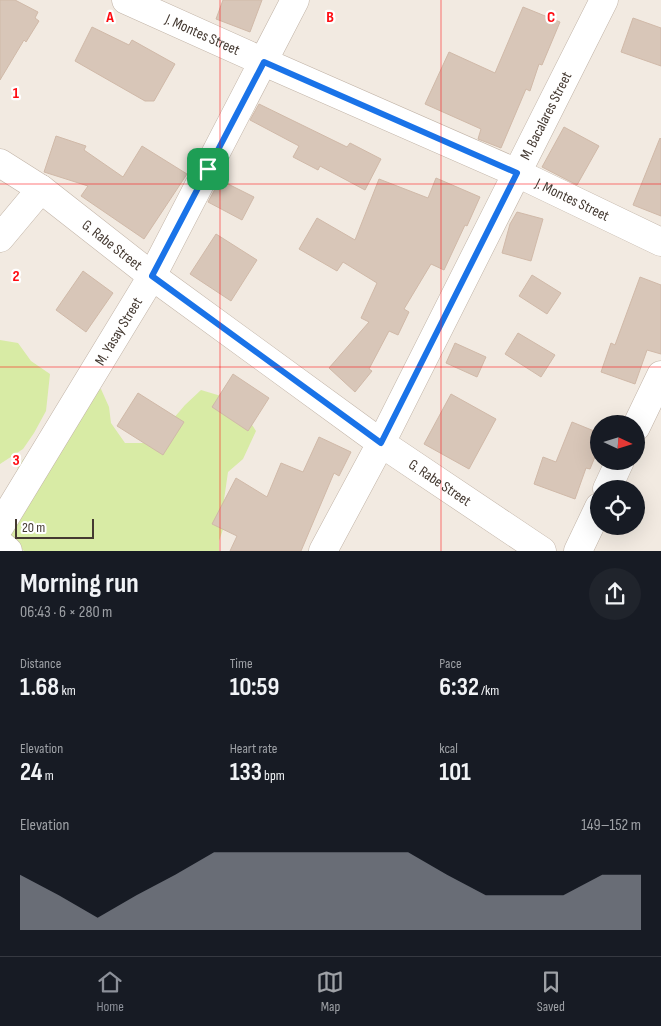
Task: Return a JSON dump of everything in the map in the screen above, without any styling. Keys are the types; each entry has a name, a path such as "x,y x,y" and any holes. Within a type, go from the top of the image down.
{"street":[{"name":"J. Montes Street","path":"126,0 517,173 661,242"},
{"name":"M. Yasay Street","path":"0,526 152,276 295,0"},
{"name":"M. Bacalares Street","path":"323,551 381,443 604,0"},
{"name":"G. Rabe Street","path":"0,163 41,190 152,276 381,443 542,551"},
{"path":"0,238 41,190"},
{"path":"642,415 661,375"},
{"path":"578,551 590,526"},
{"path":"0,544 8,551"}],"green space":[{"path":"0,340 18,343 31,361 50,374 46,411 34,433 23,449 0,464"},
{"path":"73,388 101,389 109,407 111,423 125,443 143,443 161,433 201,390 231,399 245,414 256,431 243,459 228,472 224,500 229,512 219,541 219,551 24,551 4,531 18,466 35,445"}],"building":[{"path":"0,0 15,0 38,12 35,18 39,21 26,42 24,40 0,80"},
{"path":"223,0 262,0 250,32 216,19"},
{"path":"523,7 560,22 542,65 539,64 530,91 526,89 501,148 478,139 481,129 425,104 449,52 495,73"},
{"path":"633,18 661,28 661,66 621,52"},
{"path":"92,27 129,45 132,40 175,64 154,101 145,101 75,61"},
{"path":"259,104 347,147 350,143 381,159 365,190 320,166 318,170 293,157 299,146 250,120"},
{"path":"564,127 599,146 577,185 542,167"},
{"path":"56,136 86,146 84,150 123,177 142,146 187,174 144,239 81,196 88,186 44,172"},
{"path":"661,139 661,216 633,205"},
{"path":"436,178 480,197 444,270 431,264 404,309 409,312 398,335 389,331 369,369 372,371 355,392 329,368 369,322 361,318 377,283 343,262 337,271 299,249 317,218 355,240 379,179 428,198"},
{"path":"220,180 254,197 242,220 208,202"},
{"path":"517,212 543,219 531,261 502,253 510,224"},
{"path":"216,234 257,260 231,301 190,274"},
{"path":"83,271 113,293 86,332 56,310"},
{"path":"532,275 561,293 547,314 519,296"},
{"path":"640,277 661,285 661,354 647,350 635,384 601,372 611,343 615,345"},
{"path":"518,333 555,355 541,377 505,354"},
{"path":"455,343 486,357 477,377 446,363"},
{"path":"233,374 269,398 248,431 212,407"},
{"path":"138,393 184,422 163,455 117,426"},
{"path":"451,394 496,419 469,469 424,444"},
{"path":"572,422 590,429 590,469 586,468 575,499 534,484 543,457 556,462"},
{"path":"319,437 351,452 339,476 334,473 301,551 230,551 237,536 212,524 236,478 267,497 281,463 303,472"}],"route":[{"path":"264,62 517,173 381,443 152,276 208,169 264,62"}]}
